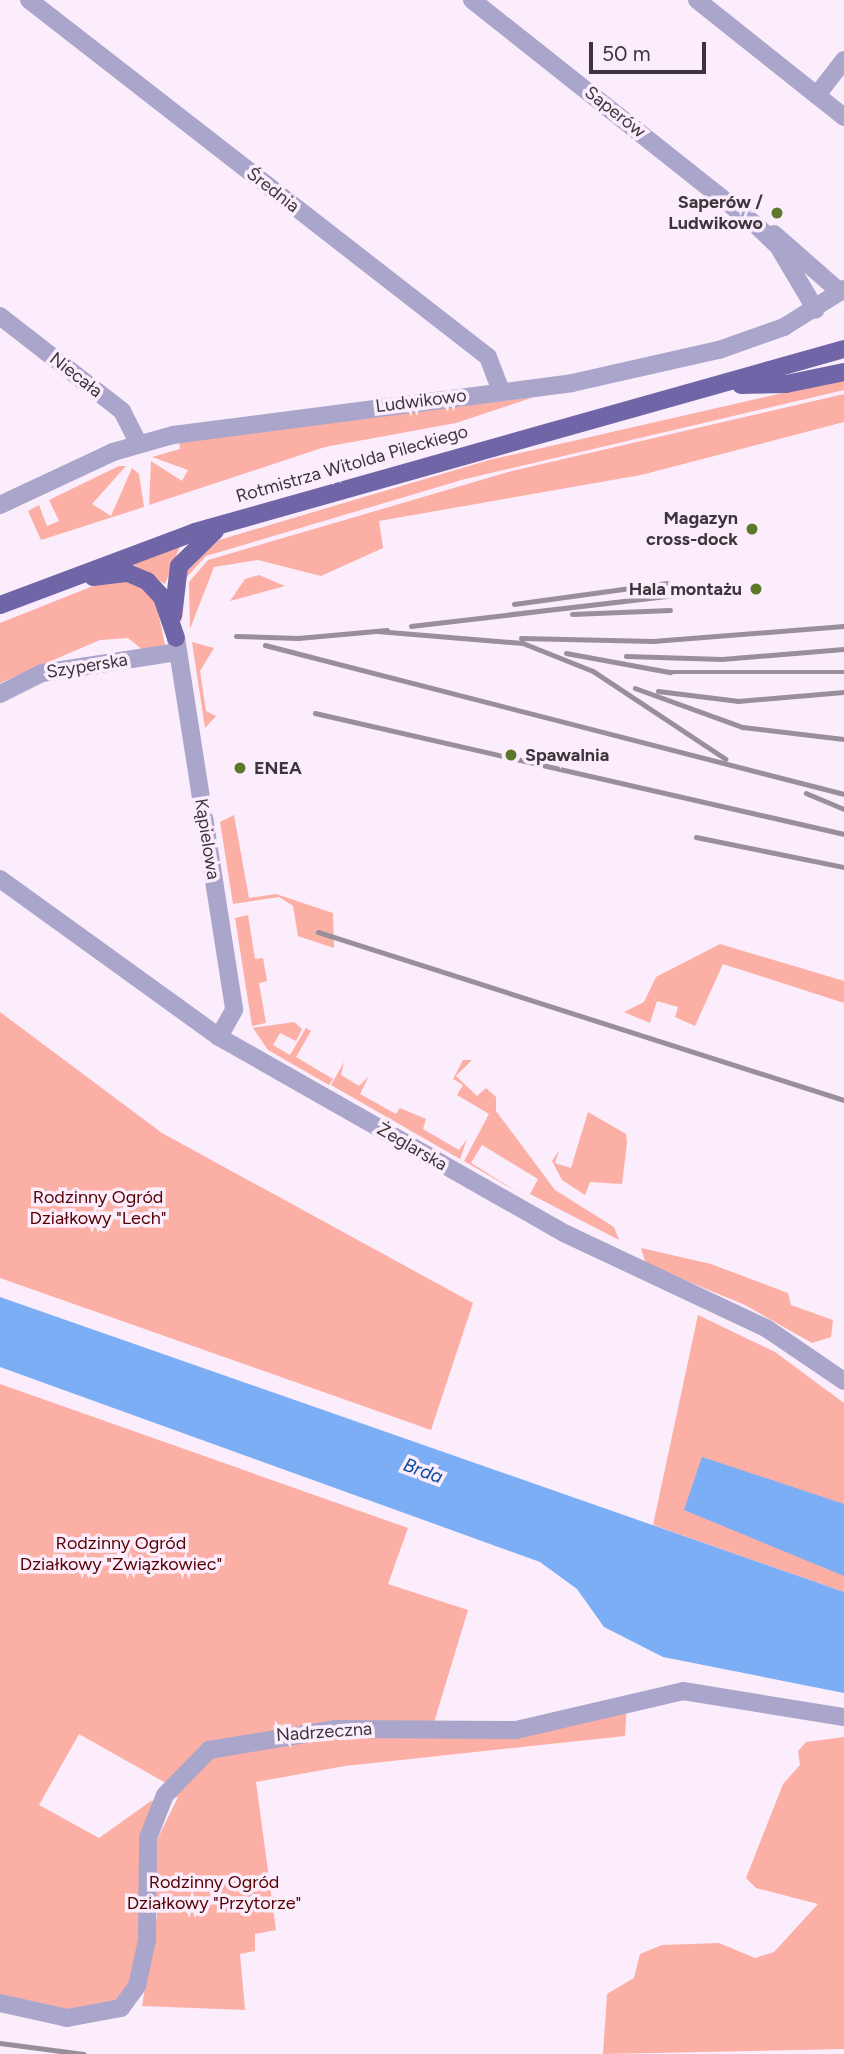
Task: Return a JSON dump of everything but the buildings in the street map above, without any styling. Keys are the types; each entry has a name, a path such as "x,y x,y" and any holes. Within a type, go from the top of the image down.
{"main road":[{"name":"Rotmistrza Witolda Pileckiego","path":"0,605 239,518 723,386 844,349"},
{"name":"Rotmistrza Witolda Pileckiego","path":"723,386 786,384 844,372"},
{"path":"176,638 174,580 182,560 239,518"},
{"path":"42,589 116,573 138,576 156,589 176,638"}],"street":[{"name":"Średnia","path":"29,0 488,357 501,391"},
{"name":"Saperów","path":"472,0 757,226 778,246 816,310"},
{"path":"697,0 844,117"},
{"path":"817,95 844,60"},
{"name":"Saperów","path":"757,226 786,240 842,290"},
{"name":"Ludwikowo","path":"0,505 139,444 212,427 501,391 719,350 816,310 842,290"},
{"name":"Niecała","path":"0,316 122,411 139,444"},
{"name":"Szyperska","path":"0,694 42,673 176,638"},
{"name":"Kąpielowa","path":"176,638 234,1010 219,1037"},
{"name":"Żeglarska","path":"0,879 219,1037 566,1234 785,1339 844,1381"},
{"name":"Nadrzeczna","path":"0,2003 67,2018 121,2008 138,1986 147,1941 148,1838 165,1795 209,1751 336,1729 516,1730 683,1691 844,1717"}],"green space":[{"path":"844,379 844,390 465,479 206,556 186,578 182,622 183,573 219,540 489,460"},
{"path":"844,394 844,422 641,475 379,521 383,548 321,576 258,560 214,567 190,629 189,582 208,560 512,471"},
{"path":"534,397 456,423 325,447 149,505 151,461 182,481 188,470 152,457 180,449 179,441"},
{"path":"119,466 126,466 92,504 111,516 132,468 139,474 144,507 41,540 28,511 39,505 47,526 59,521 49,500"},
{"path":"180,546 165,584 132,564"},
{"path":"259,575 285,586 230,601 245,579"},
{"path":"108,580 130,580 155,597 165,645 144,651 128,638 100,640 0,683 0,623"},
{"path":"192,642 214,648 200,671 206,711 216,716 205,728"},
{"path":"234,815 249,898 276,894 333,913 334,948 298,936 293,906 279,897 233,904 220,822"},
{"path":"248,915 255,959 263,958 267,981 259,983 266,1023 252,1026 235,918"},
{"path":"720,944 844,981 844,1003 723,964 695,1026 675,1017 678,1007 657,1001 650,1023 624,1012 644,1002 656,977"},
{"name":"Rodzinny Ogród Działkowy \"Lech\"","path":"0,1012 162,1133 473,1303 431,1430 0,1278"},
{"path":"294,1022 302,1029 296,1041 280,1033 273,1045 290,1055 306,1028 311,1031 296,1057 333,1079 329,1085 268,1050 253,1028"},
{"path":"463,1060 472,1060 456,1076 477,1096 486,1088 496,1097 496,1111 555,1190 614,1227 619,1240 530,1194 538,1179 482,1145 471,1163 521,1194 464,1161 489,1114 457,1095 463,1085 453,1079"},
{"path":"344,1062 341,1075 359,1086 369,1076 360,1094 396,1114 400,1108 426,1119 423,1129 459,1150 467,1139 460,1159 331,1085"},
{"path":"588,1112 626,1134 627,1143 622,1184 590,1182 585,1195 562,1180 552,1161 559,1151 555,1163 571,1168"},
{"path":"641,1248 711,1264 788,1293 791,1305 833,1320 831,1337 812,1343 745,1305 646,1264"},
{"path":"698,1315 775,1352 844,1403 844,1592 653,1525"},
{"path":"0,1384 408,1528 388,1584 468,1610 432,1729 516,1728 627,1703 625,1736 345,1766 256,1782 276,1930 255,1934 255,1951 240,1954 245,2010 142,2006 157,1916 154,1846 178,1797 165,1800 148,1837 146,1940 120,2007 93,2016 0,2001","holes":["79,1734 173,1787 165,1800 151,1801 99,1838 39,1805"]},
{"path":"844,1737 844,2049 603,2054 607,1994 634,1978 640,1954 662,1945 719,1943 755,1958 774,1952 818,1904 756,1888 746,1878 783,1784 800,1765 798,1751 806,1742"}],"water":[{"name":"Brda","path":"0,1297 844,1592 844,1693 663,1657 604,1627 577,1589 540,1562 0,1367"},
{"path":"702,1457 844,1504 844,1576 684,1510"}],"railway":[{"path":"514,604 667,583"},
{"path":"411,626 668,596"},
{"path":"572,614 670,610"},
{"path":"521,638 653,641 844,626"},
{"path":"236,636 298,638 387,630"},
{"path":"377,631 523,643 593,671 726,759"},
{"path":"265,645 844,794"},
{"path":"626,656 722,659 844,649"},
{"path":"566,653 670,672 844,672"},
{"path":"635,688 743,727 844,739"},
{"path":"658,691 738,701 844,692"},
{"path":"315,713 844,834"},
{"path":"806,793 844,809"},
{"path":"696,837 844,867"},
{"path":"318,932 844,1100"},
{"path":"0,2043 83,2054"}],"place":[{"name":"Saperów / Ludwikowo","path":"777,213"},
{"name":"Magazyn cross-dock","path":"752,529"},
{"name":"Hala montażu","path":"756,589"},
{"name":"Spawalnia","path":"511,755"},
{"name":"ENEA","path":"240,768"}],"park label":[{"name":"Rodzinny Ogród Działkowy \"Związkowiec\"","path":"121,1554"},
{"name":"Rodzinny Ogród Działkowy \"Przytorze\"","path":"214,1893"}]}
